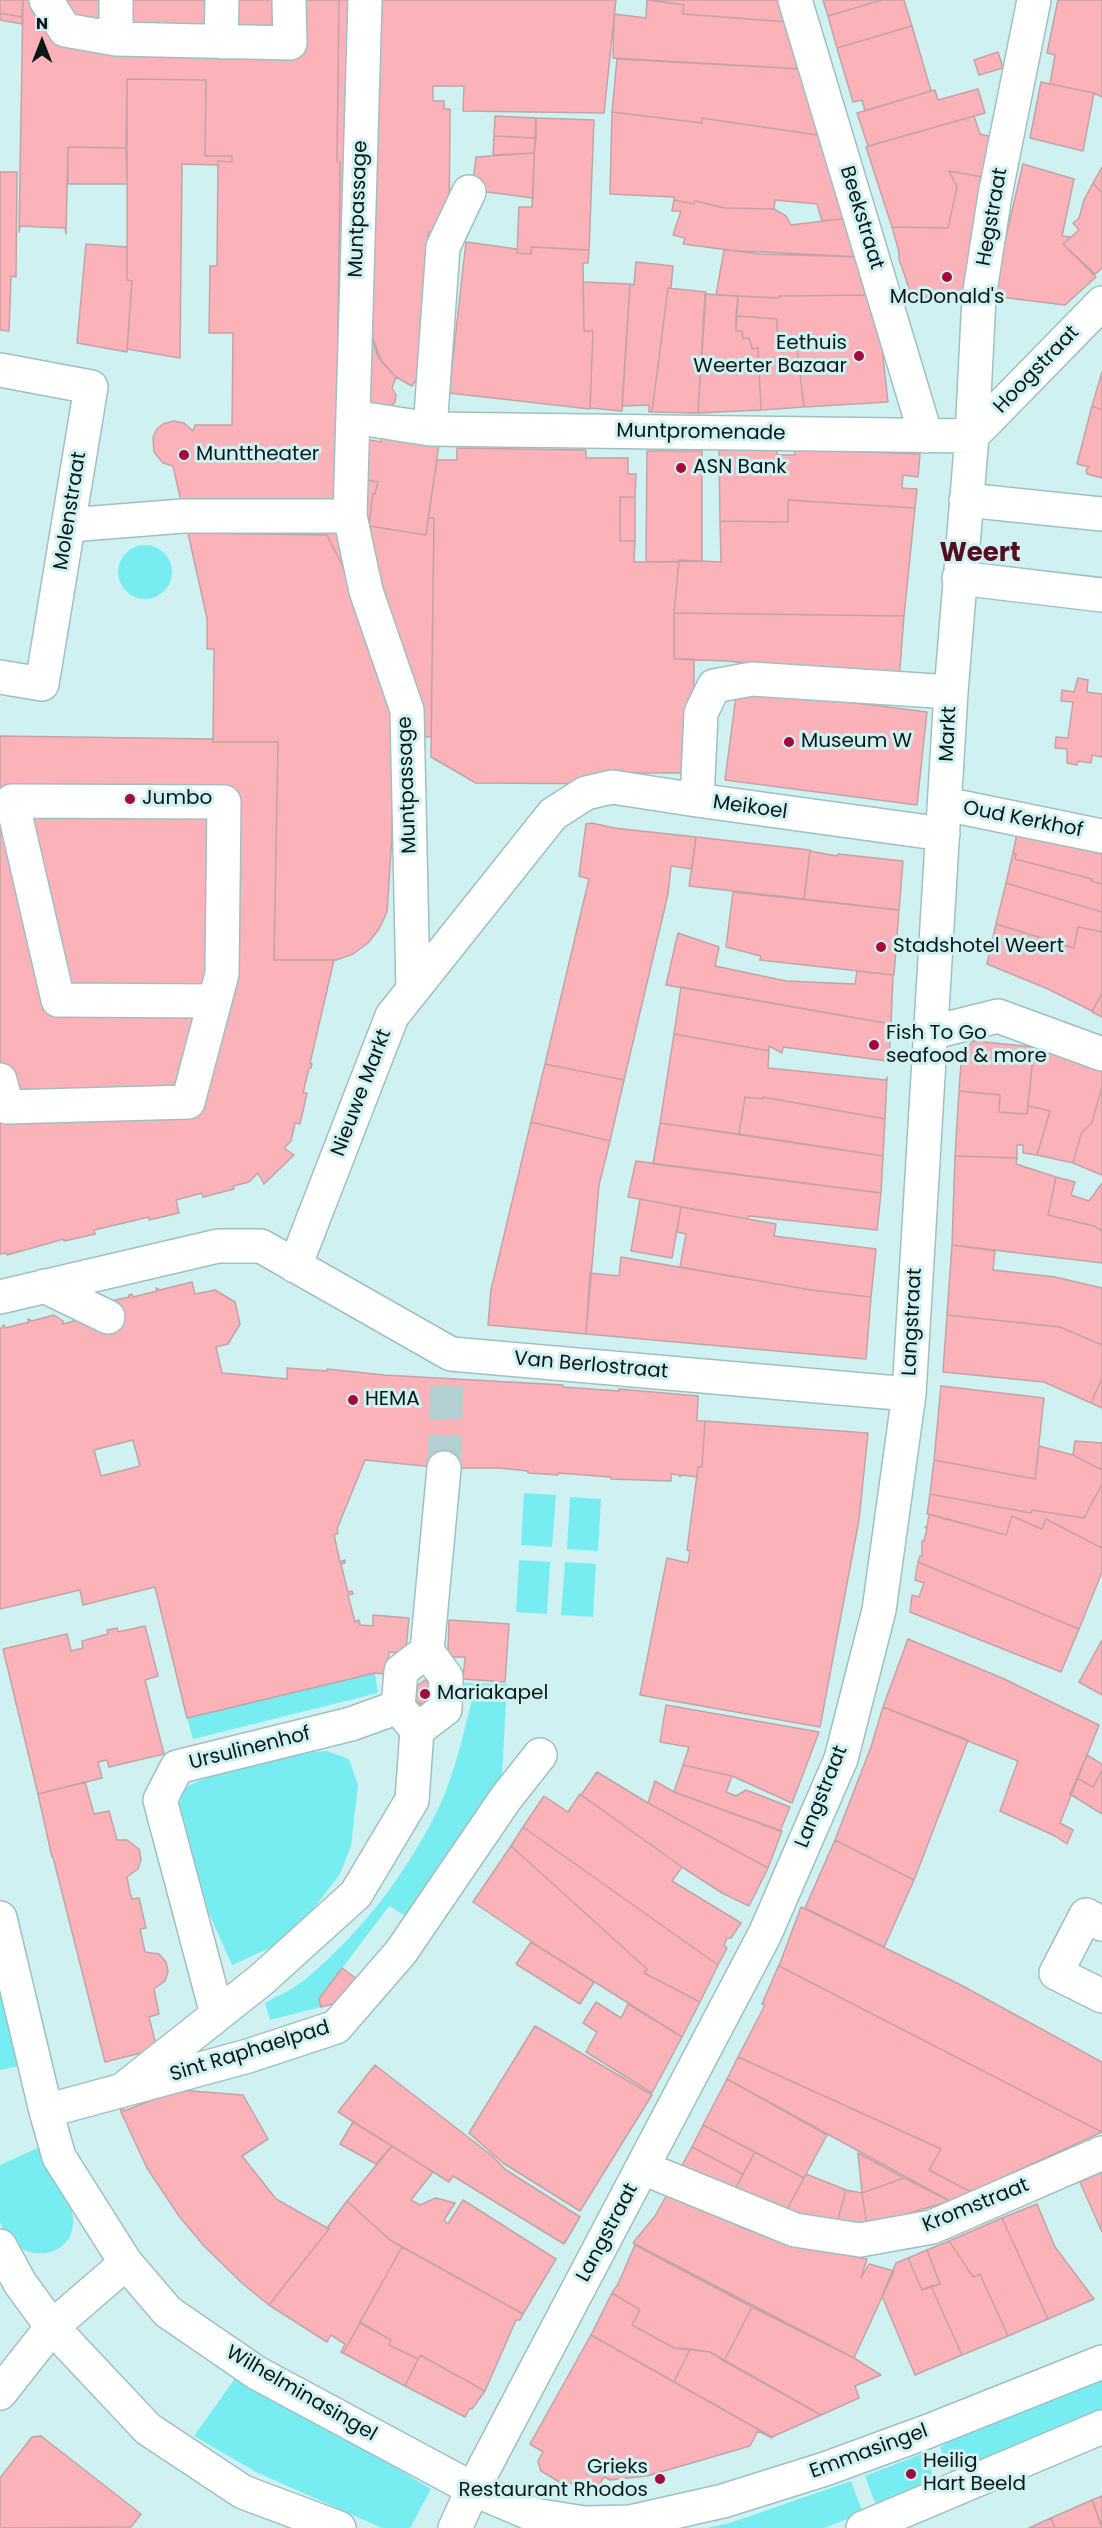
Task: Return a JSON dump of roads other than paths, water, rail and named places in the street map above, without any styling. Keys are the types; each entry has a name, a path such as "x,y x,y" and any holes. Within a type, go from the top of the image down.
{"street":[{"path":"46,0 65,30 116,39 290,43 290,0"},
{"path":"116,0 116,39"},
{"path":"221,42 222,0"},
{"name":"Muntpassage","path":"365,0 364,419 350,516 366,591 407,710 413,989"},
{"name":"Beekstraat","path":"795,0 926,436"},
{"name":"Hegstraat","path":"972,436 979,297 996,195 1034,0"},
{"path":"430,429 443,247 469,192"},
{"name":"Hoogstraat","path":"972,436 1102,303"},
{"name":"Molenstraat","path":"0,370 91,387 42,684 0,677"},
{"name":"Muntpromenade","path":"364,419 430,429 972,436"},
{"name":"Markt","path":"930,1033 951,692 972,436"},
{"path":"966,500 1102,514"},
{"path":"69,525 183,516 350,516"},
{"path":"960,578 1102,595"},
{"name":"Meikoel","path":"944,819 697,800 701,713 714,686 752,679 951,692"},
{"name":"Nieuwe Markt","path":"295,1266 392,1016 553,814 586,793 612,787 697,800"},
{"path":"0,1080 7,1107 188,1102 215,1001 222,974 224,802 12,801 58,999 215,1001"},
{"name":"Oud Kerkhof","path":"944,819 1102,836"},
{"path":"930,1033 998,1016 1102,1054"},
{"name":"Langstraat","path":"454,2528 765,1934 841,1759 879,1610 909,1394 930,1033"},
{"path":"0,1297 218,1246 261,1246 295,1266"},
{"name":"Van Berlostraat","path":"295,1266 449,1366 909,1394"},
{"path":"44,1286 108,1317"},
{"path":"121,2091 261,1980 356,1894 412,1800 407,1718 400,1671 427,1651 444,1468"},
{"name":"Ursulinenhof","path":"217,2014 160,1800 177,1767 351,1724 407,1718 445,1709 446,1677 427,1651"},
{"name":"Sint Raphaelpad","path":"46,2111 248,2056 336,2027 401,1952 506,1798 540,1755"},
{"path":"1102,1924 1086,1915 1056,1973 1102,1996"},
{"name":"Wilhelminasingel","path":"0,1918 59,2157 126,2263 168,2312 256,2373 472,2490 534,2515 584,2523 631,2525"},
{"name":"Kromstraat","path":"643,2168 795,2230 860,2240 932,2227 1102,2153"},
{"path":"0,2246 20,2283 52,2327 148,2429 243,2492 339,2528"},
{"path":"0,2393 52,2327 126,2263"},
{"name":"Emmasingel","path":"631,2525 723,2501 825,2469 926,2432 1102,2362"},
{"path":"869,2527 1102,2427"}],"tunnel":[{"path":"444,1468 447,1378"}],"place":[{"name":"McDonald's","path":"947,277"},
{"name":"Eethuis Weerter Bazaar","path":"859,356"},
{"name":"Munttheater","path":"184,455"},
{"name":"ASN Bank","path":"681,468"},
{"name":"Museum W","path":"789,742"},
{"name":"Jumbo","path":"130,799"},
{"name":"Stadshotel Weert","path":"881,947"},
{"name":"Fish To Go seafood & more","path":"874,1045"},
{"name":"HEMA","path":"353,1400"},
{"name":"Mariakapel","path":"425,1694"},
{"name":"Heilig Hart Beeld","path":"911,2474"},
{"name":"Grieks Restaurant Rhodos","path":"660,2479"}],"district":[{"name":"Weert","path":"980,554"}]}
